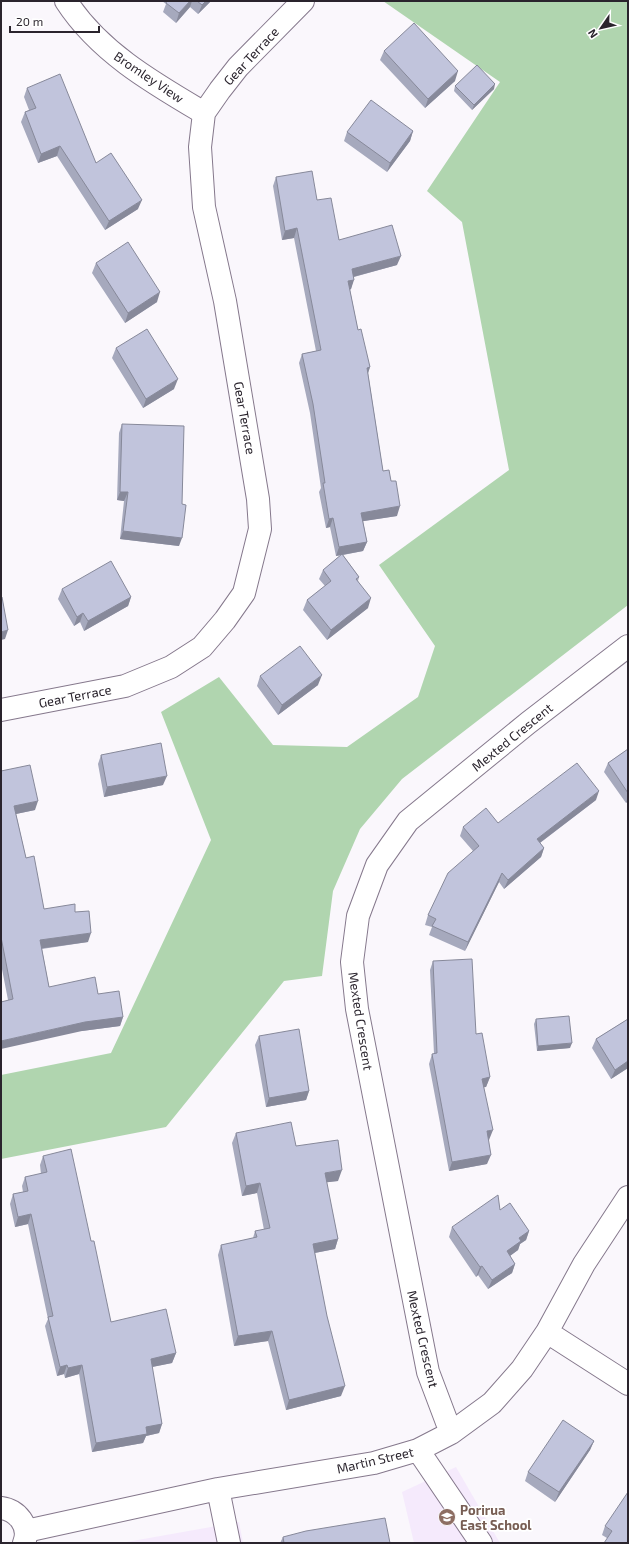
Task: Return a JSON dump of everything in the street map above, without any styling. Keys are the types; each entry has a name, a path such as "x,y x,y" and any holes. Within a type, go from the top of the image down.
{"street":[{"name":"Bromley View","path":"66,1 74,13 116,57 158,86 204,113"},
{"name":"Gear Terrace","path":"1,710 125,686 171,667 202,647 225,620 244,593 260,529 258,499 224,301 204,207 200,147 204,113 238,67 303,1"},
{"name":"Mexted Crescent","path":"451,1433 428,1372 357,1009 352,962 358,916 377,865 408,821 528,723 628,646"},
{"name":"Martin Street","path":"25,1537 218,1489 374,1463 418,1450 451,1433 492,1403 522,1370 547,1332 584,1264 628,1197"},
{"path":"547,1332 628,1384"},
{"path":"418,1450 481,1543"},
{"path":"218,1489 228,1543"},
{"path":"1,1508 11,1510 18,1515 25,1537"}],"shaded area":[{"name":"Porirua East School","path":"456,1467 500,1543 414,1543 402,1492"},
{"path":"239,1522 243,1543 121,1543"}],"green space":[{"path":"383,1 628,1 628,605 402,779 360,829 333,891 322,976 284,981 166,1127 1,1159 1,1075 111,1053 211,840 161,712 219,677 273,745 347,747 418,697 435,646 379,565 509,470 462,222 427,191 500,82"}],"building":[{"path":"167,1 190,1 179,13 166,3"},
{"path":"197,1 206,1 202,5"},
{"path":"414,23 458,71 428,99 384,51"},
{"path":"477,65 495,84 474,105 455,86"},
{"path":"60,74 96,163 111,153 142,200 109,221 60,146 41,154 25,112 36,108 27,88"},
{"path":"371,100 413,131 390,163 347,132"},
{"path":"312,171 317,200 331,198 339,240 392,225 401,256 352,269 354,280 348,281 358,330 361,329 370,367 367,368 383,471 389,470 391,481 396,481 400,506 361,513 367,542 339,547 333,518 329,519 313,404 302,354 321,350 297,228 285,231 276,177"},
{"path":"128,242 160,292 128,313 96,263"},
{"path":"147,329 178,379 146,399 116,348"},
{"path":"122,424 184,426 182,504 186,505 182,538 123,531 128,492 120,492"},
{"path":"342,554 359,577 356,579 371,598 331,630 307,600 331,581 323,570"},
{"path":"111,561 131,597 88,621 83,613 77,617 62,589"},
{"path":"1,597 8,630 1,632"},
{"path":"300,646 322,675 282,705 260,676"},
{"path":"161,743 167,776 107,787 101,755"},
{"path":"628,749 628,793 608,763"},
{"path":"577,763 599,791 537,839 544,848 508,880 502,873 468,942 432,926 436,919 428,915 448,873 479,846 463,827 486,808 498,823"},
{"path":"30,765 38,801 14,806 26,858 34,856 44,909 75,904 75,912 89,911 91,933 40,940 49,987 95,977 98,994 119,991 123,1017 85,1022 1,1041 1,1002 13,999 1,937 1,771"},
{"path":"472,959 476,1034 482,1033 490,1077 482,1079 493,1130 487,1131 491,1155 452,1162 432,1054 437,1053 433,961"},
{"path":"569,1016 572,1043 538,1046 536,1019"},
{"path":"628,1019 628,1061 615,1070 596,1039"},
{"path":"299,1029 309,1091 269,1098 259,1036"},
{"path":"291,1122 296,1146 338,1140 342,1170 325,1173 338,1239 313,1244 327,1316 345,1386 289,1400 272,1331 238,1336 221,1245 257,1237 255,1231 270,1228 260,1183 246,1186 236,1133"},
{"path":"71,1149 91,1241 94,1241 111,1322 166,1309 176,1353 151,1359 162,1424 146,1427 147,1434 96,1443 82,1365 68,1368 67,1365 60,1367 48,1317 53,1316 31,1214 18,1217 13,1194 28,1191 25,1177 47,1172 43,1156"},
{"path":"498,1195 500,1210 510,1203 529,1231 519,1238 521,1241 507,1251 515,1264 492,1280 482,1266 480,1267 452,1227"},
{"path":"563,1420 594,1441 559,1492 528,1472"},
{"path":"628,1492 628,1543 604,1543 612,1531 605,1526"},
{"path":"385,1518 390,1543 284,1543 283,1537 306,1531"}],"place":[{"name":"Porirua East School","path":"447,1517"}]}
